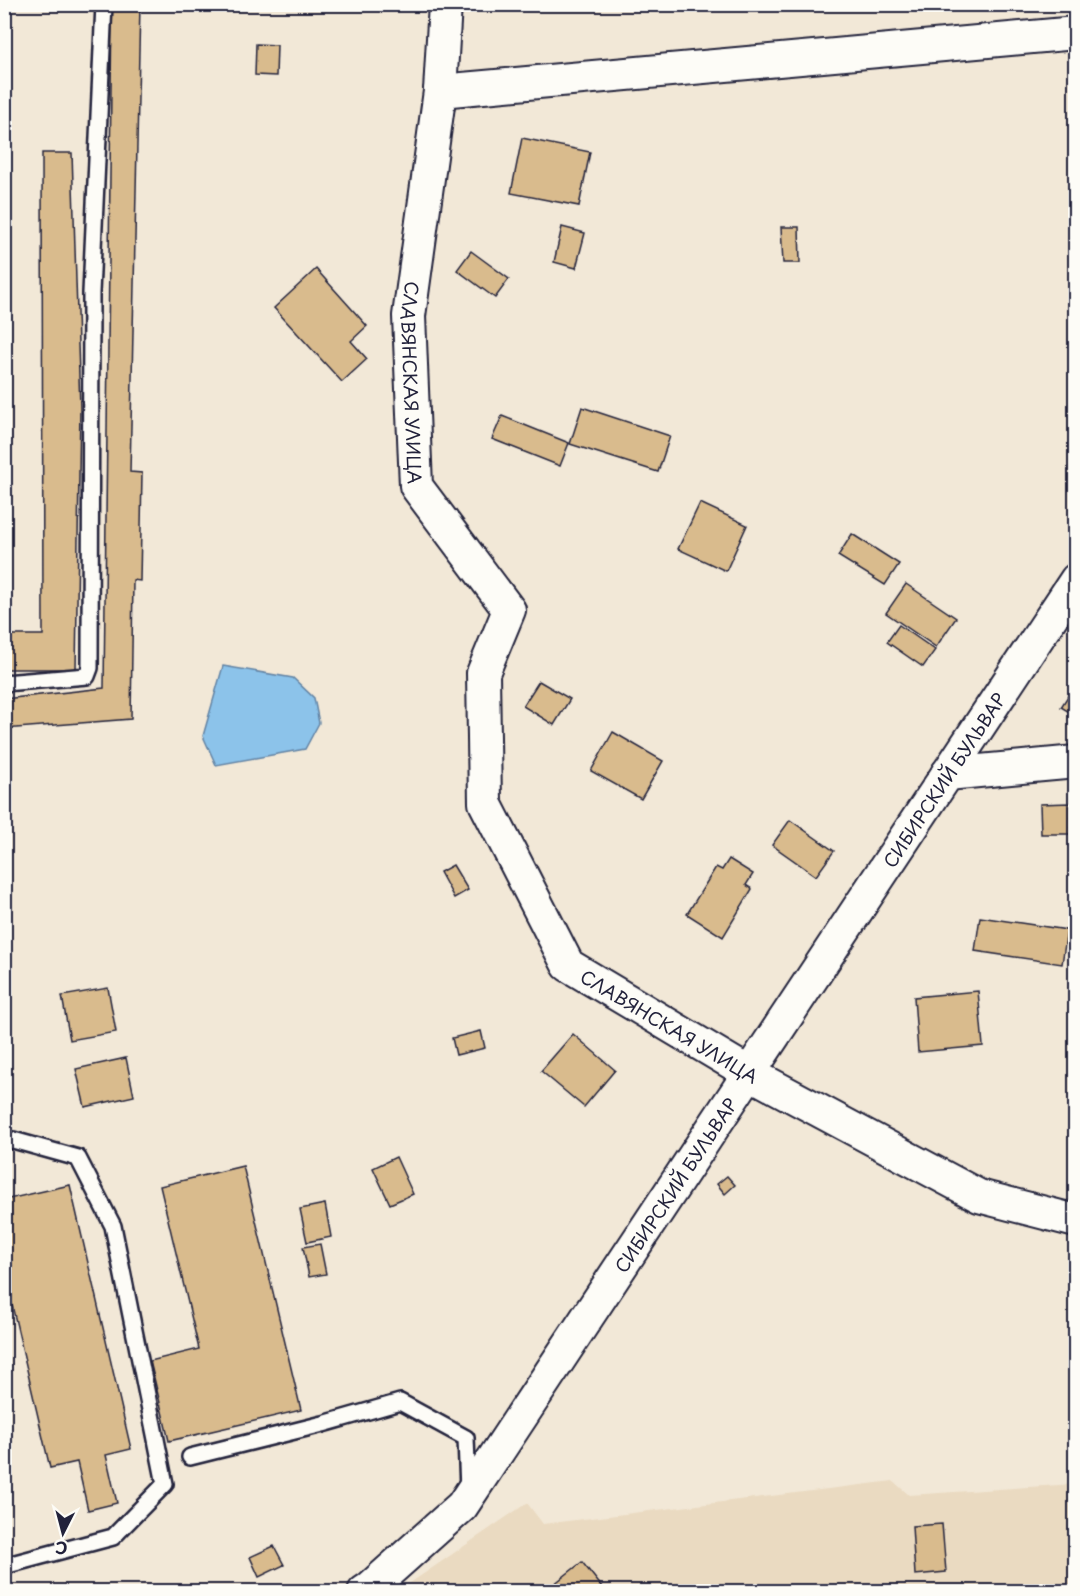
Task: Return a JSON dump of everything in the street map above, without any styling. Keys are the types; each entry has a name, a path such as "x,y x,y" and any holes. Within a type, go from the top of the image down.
{"street":[{"name":"СЛАВЯНСКАЯ УЛИЦА","path":"445,4 440,91 410,316 416,486 508,610 483,673 485,803 568,965 749,1073 979,1196 1076,1221"},
{"path":"440,91 1076,33"},
{"name":"СИБИРСКИЙ БУЛЬВАР","path":"367,1590 462,1506 1076,580"},
{"path":"947,774 1076,762"}],"lane":[{"path":"4,683 87,676 90,668 91,293 104,4"},
{"path":"4,1142 13,1140 78,1158 114,1226 165,1484 113,1537 4,1566"},
{"path":"190,1457 400,1402 466,1438 469,1496"}],"shaded area":[{"path":"893,1481 909,1495 1075,1484 1075,1591 397,1592 527,1503 543,1524"}],"water":[{"path":"223,666 293,678 314,698 319,723 305,749 216,765 203,736"}],"building":[{"path":"112,4 140,4 130,472 142,473 140,581 133,580 131,719 4,729 4,699 104,688"},
{"path":"256,44 277,45 276,76 255,75"},
{"path":"522,138 590,152 579,206 511,193"},
{"path":"42,153 72,153 80,408 76,669 4,669 4,635 43,635"},
{"path":"562,227 585,233 576,268 554,262"},
{"path":"781,227 799,227 800,263 783,263"},
{"path":"471,251 509,279 495,298 457,270"},
{"path":"316,269 367,326 351,341 367,359 342,382 274,308"},
{"path":"582,407 670,436 658,472 570,444"},
{"path":"502,416 569,443 560,466 492,439"},
{"path":"700,503 747,525 726,571 678,549"},
{"path":"852,534 899,564 885,585 838,556"},
{"path":"906,584 956,618 936,647 886,613"},
{"path":"899,625 935,650 923,667 887,642"},
{"path":"539,681 570,699 554,725 523,706"},
{"path":"1076,686 1076,716 1061,707"},
{"path":"613,732 663,761 641,799 591,771"},
{"path":"1070,803 1071,834 1041,834 1040,804"},
{"path":"790,820 834,851 816,876 772,845"},
{"path":"729,859 753,874 746,885 752,889 723,937 687,914 716,867 722,870"},
{"path":"453,865 468,890 454,898 440,872"},
{"path":"980,917 1067,930 1062,964 975,951"},
{"path":"108,988 116,1032 70,1040 62,996"},
{"path":"978,991 983,1046 918,1052 914,997"},
{"path":"481,1031 485,1048 456,1055 452,1038"},
{"path":"573,1034 615,1070 584,1107 541,1071"},
{"path":"126,1058 134,1096 85,1107 76,1069"},
{"path":"396,1157 413,1194 390,1204 373,1168"},
{"path":"243,1166 301,1410 169,1441 150,1361 199,1349 160,1186"},
{"path":"727,1176 735,1185 725,1194 717,1184"},
{"path":"70,1185 131,1449 106,1455 117,1503 88,1510 77,1462 50,1468 4,1271 4,1200"},
{"path":"325,1204 331,1237 307,1242 300,1209"},
{"path":"320,1244 326,1274 309,1277 303,1247"},
{"path":"942,1524 946,1572 915,1575 912,1526"},
{"path":"274,1546 284,1565 259,1577 250,1557"},
{"path":"582,1562 606,1592 544,1592"}]}
